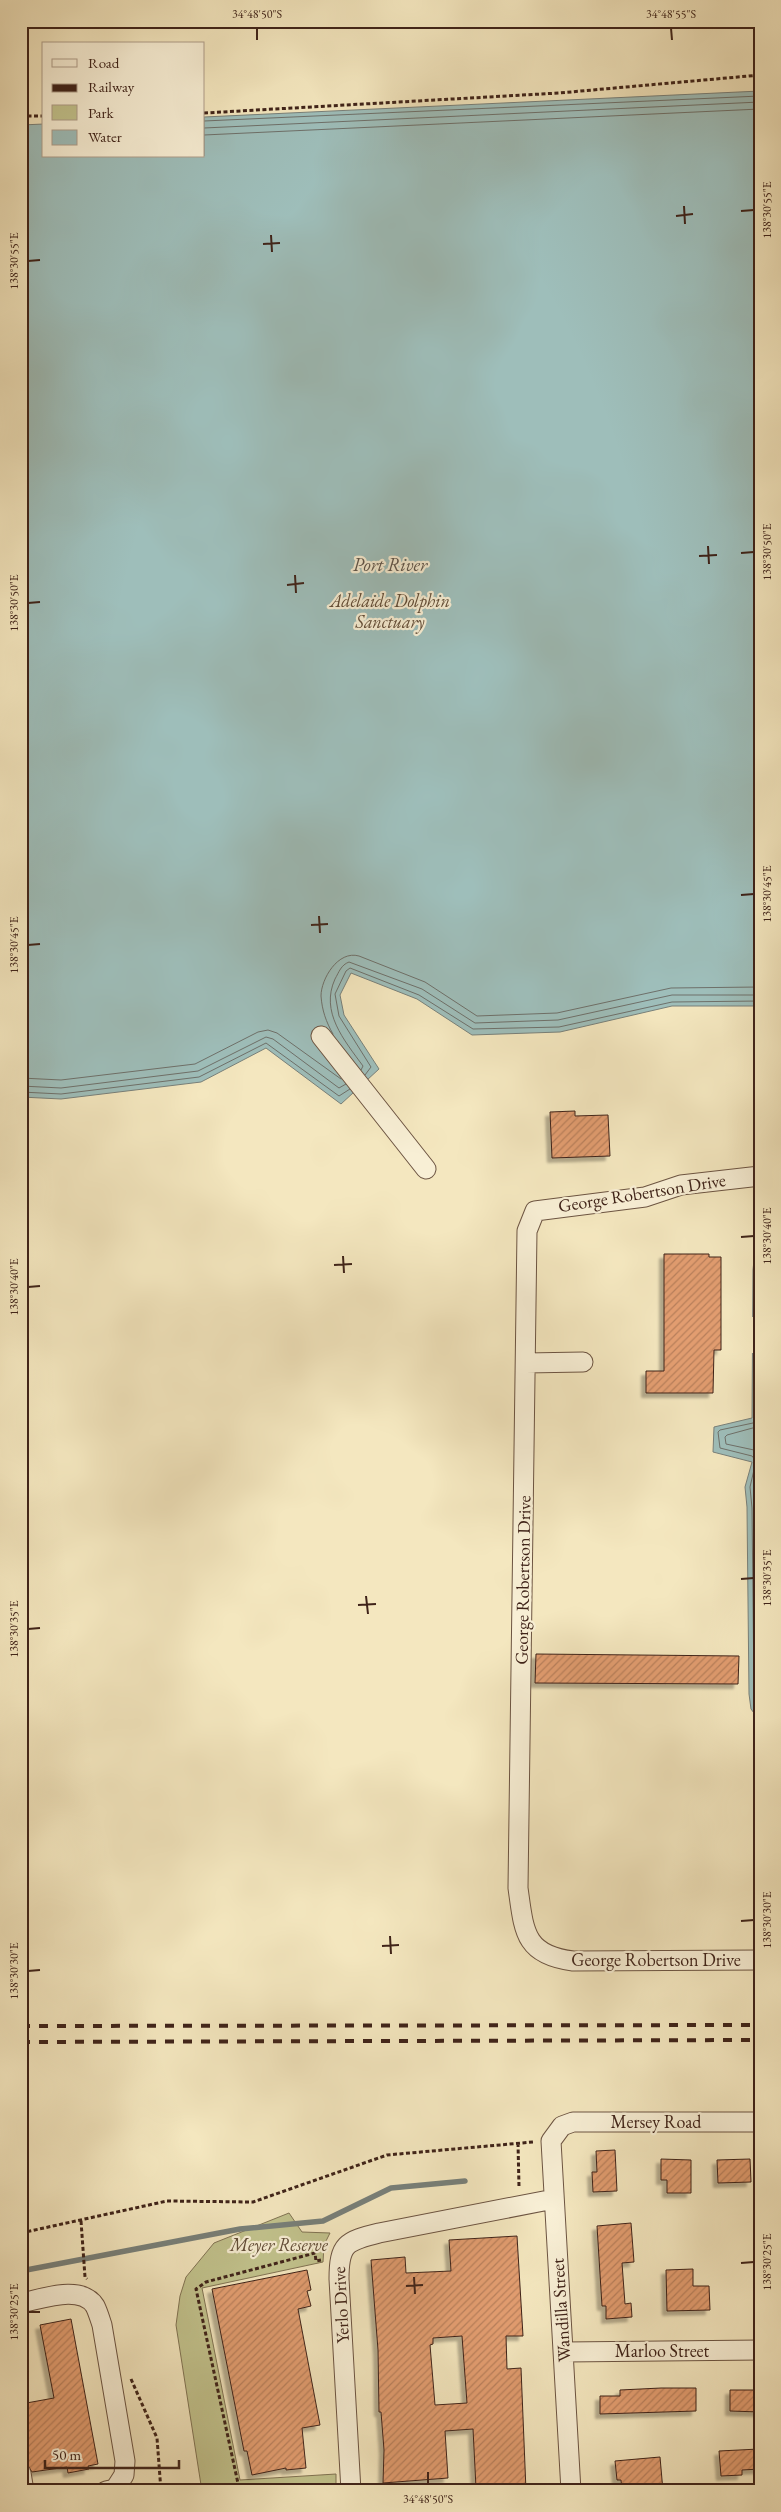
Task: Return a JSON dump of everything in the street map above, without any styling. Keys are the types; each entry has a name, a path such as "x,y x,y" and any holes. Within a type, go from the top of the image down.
{"street":[{"path":"321,1036 426,1169"},
{"name":"George Robertson Drive","path":"760,1176 682,1185 645,1197 535,1211 527,1231 518,1888 523,1925 533,1945 553,1958 573,1961 760,1960"},
{"path":"526,1363 583,1362"},
{"name":"Mersey Road","path":"554,2136 562,2126 573,2122 760,2122"},
{"name":"Wandilla Street","path":"554,2136 554,2199 571,2491"},
{"name":"Yerlo Drive","path":"351,2491 339,2279 339,2258 344,2246 354,2239 379,2233 554,2199"},
{"path":"21,2303 72,2294 85,2296 94,2306 102,2325 125,2461 124,2475 115,2489 106,2491"},
{"name":"Marloo Street","path":"564,2352 760,2350"},
{"path":"21,2473 24,2491"}],"path":[{"path":"205,113 559,93 760,75"},
{"path":"21,116 42,116"},
{"path":"21,2233 166,2201 253,2202 387,2155 518,2143 554,2136"},
{"path":"518,2143 519,2190"},
{"path":"81,2221 85,2277"},
{"path":"238,2488 196,2289 206,2282 315,2253 316,2261 320,2260"},
{"path":"168,2491 201,2485 255,2491"}],"green space":[{"name":"Meyer Reserve","path":"289,2213 302,2232 330,2233 324,2245 323,2262 202,2288 240,2480 336,2474 336,2491 168,2491 201,2485 176,2325 180,2296 186,2277 214,2243"}],"water":[{"name":"Port River","path":"760,91 760,1006 672,1006 560,1032 472,1035 417,999 351,973 340,995 344,1015 379,1069 341,1104 266,1048 201,1082 61,1099 21,1097 21,125 42,124 42,158 205,158 205,117"},
{"path":"760,1256 760,1721 751,1709 749,1694 747,1507 745,1487 752,1462 713,1452 714,1427 752,1418 753,1270 754,1260"}],"pier":[{"path":"750,1317 760,1317 760,1326 753,1327 754,1353 749,1353"}],"building":[{"path":"575,1111 575,1116 608,1115 610,1156 552,1158 550,1112"},
{"path":"664,1254 709,1254 709,1257 721,1257 721,1350 714,1350 713,1393 646,1393 646,1371 664,1371"},
{"path":"536,1654 739,1656 738,1684 535,1683"},
{"path":"615,2150 617,2191 593,2192 592,2172 597,2172 596,2151"},
{"path":"661,2159 691,2160 691,2193 667,2193 667,2180 661,2180"},
{"path":"750,2159 751,2182 718,2183 717,2160"},
{"path":"631,2223 634,2262 622,2263 625,2304 631,2303 632,2317 606,2319 606,2306 602,2306 597,2226"},
{"path":"517,2236 523,2336 506,2336 507,2369 521,2368 526,2491 489,2491 489,2487 476,2488 473,2429 445,2431 448,2478 383,2483 384,2450 381,2412 379,2412 378,2350 371,2260 405,2257 406,2273 451,2271 449,2240","holes":["462,2336 467,2403 435,2405 430,2345 433,2344 433,2338"]},
{"path":"693,2269 693,2286 709,2286 710,2310 667,2311 666,2270"},
{"path":"307,2270 311,2290 307,2291 311,2306 298,2309 320,2425 302,2428 306,2468 286,2470 286,2468 252,2475 247,2451 244,2451 212,2289"},
{"path":"71,2319 98,2464 88,2466 89,2469 68,2473 67,2467 32,2472 27,2464 21,2430 21,2404 54,2398 40,2325"},
{"path":"696,2388 696,2411 600,2414 600,2396 620,2396 620,2390"},
{"path":"730,2390 760,2390 760,2412 730,2411"},
{"path":"759,2449 760,2469 742,2470 742,2475 721,2476 719,2451"},
{"path":"660,2457 663,2491 622,2491 621,2480 617,2480 615,2461"}],"waterway":[{"path":"21,2271 240,2229 323,2221 391,2188 465,2181"}],"railway":[{"path":"21,2026 760,2025"},
{"path":"21,2042 760,2040"}],"park label":[{"name":"Adelaide Dolphin Sanctuary","path":"390,611"}]}
